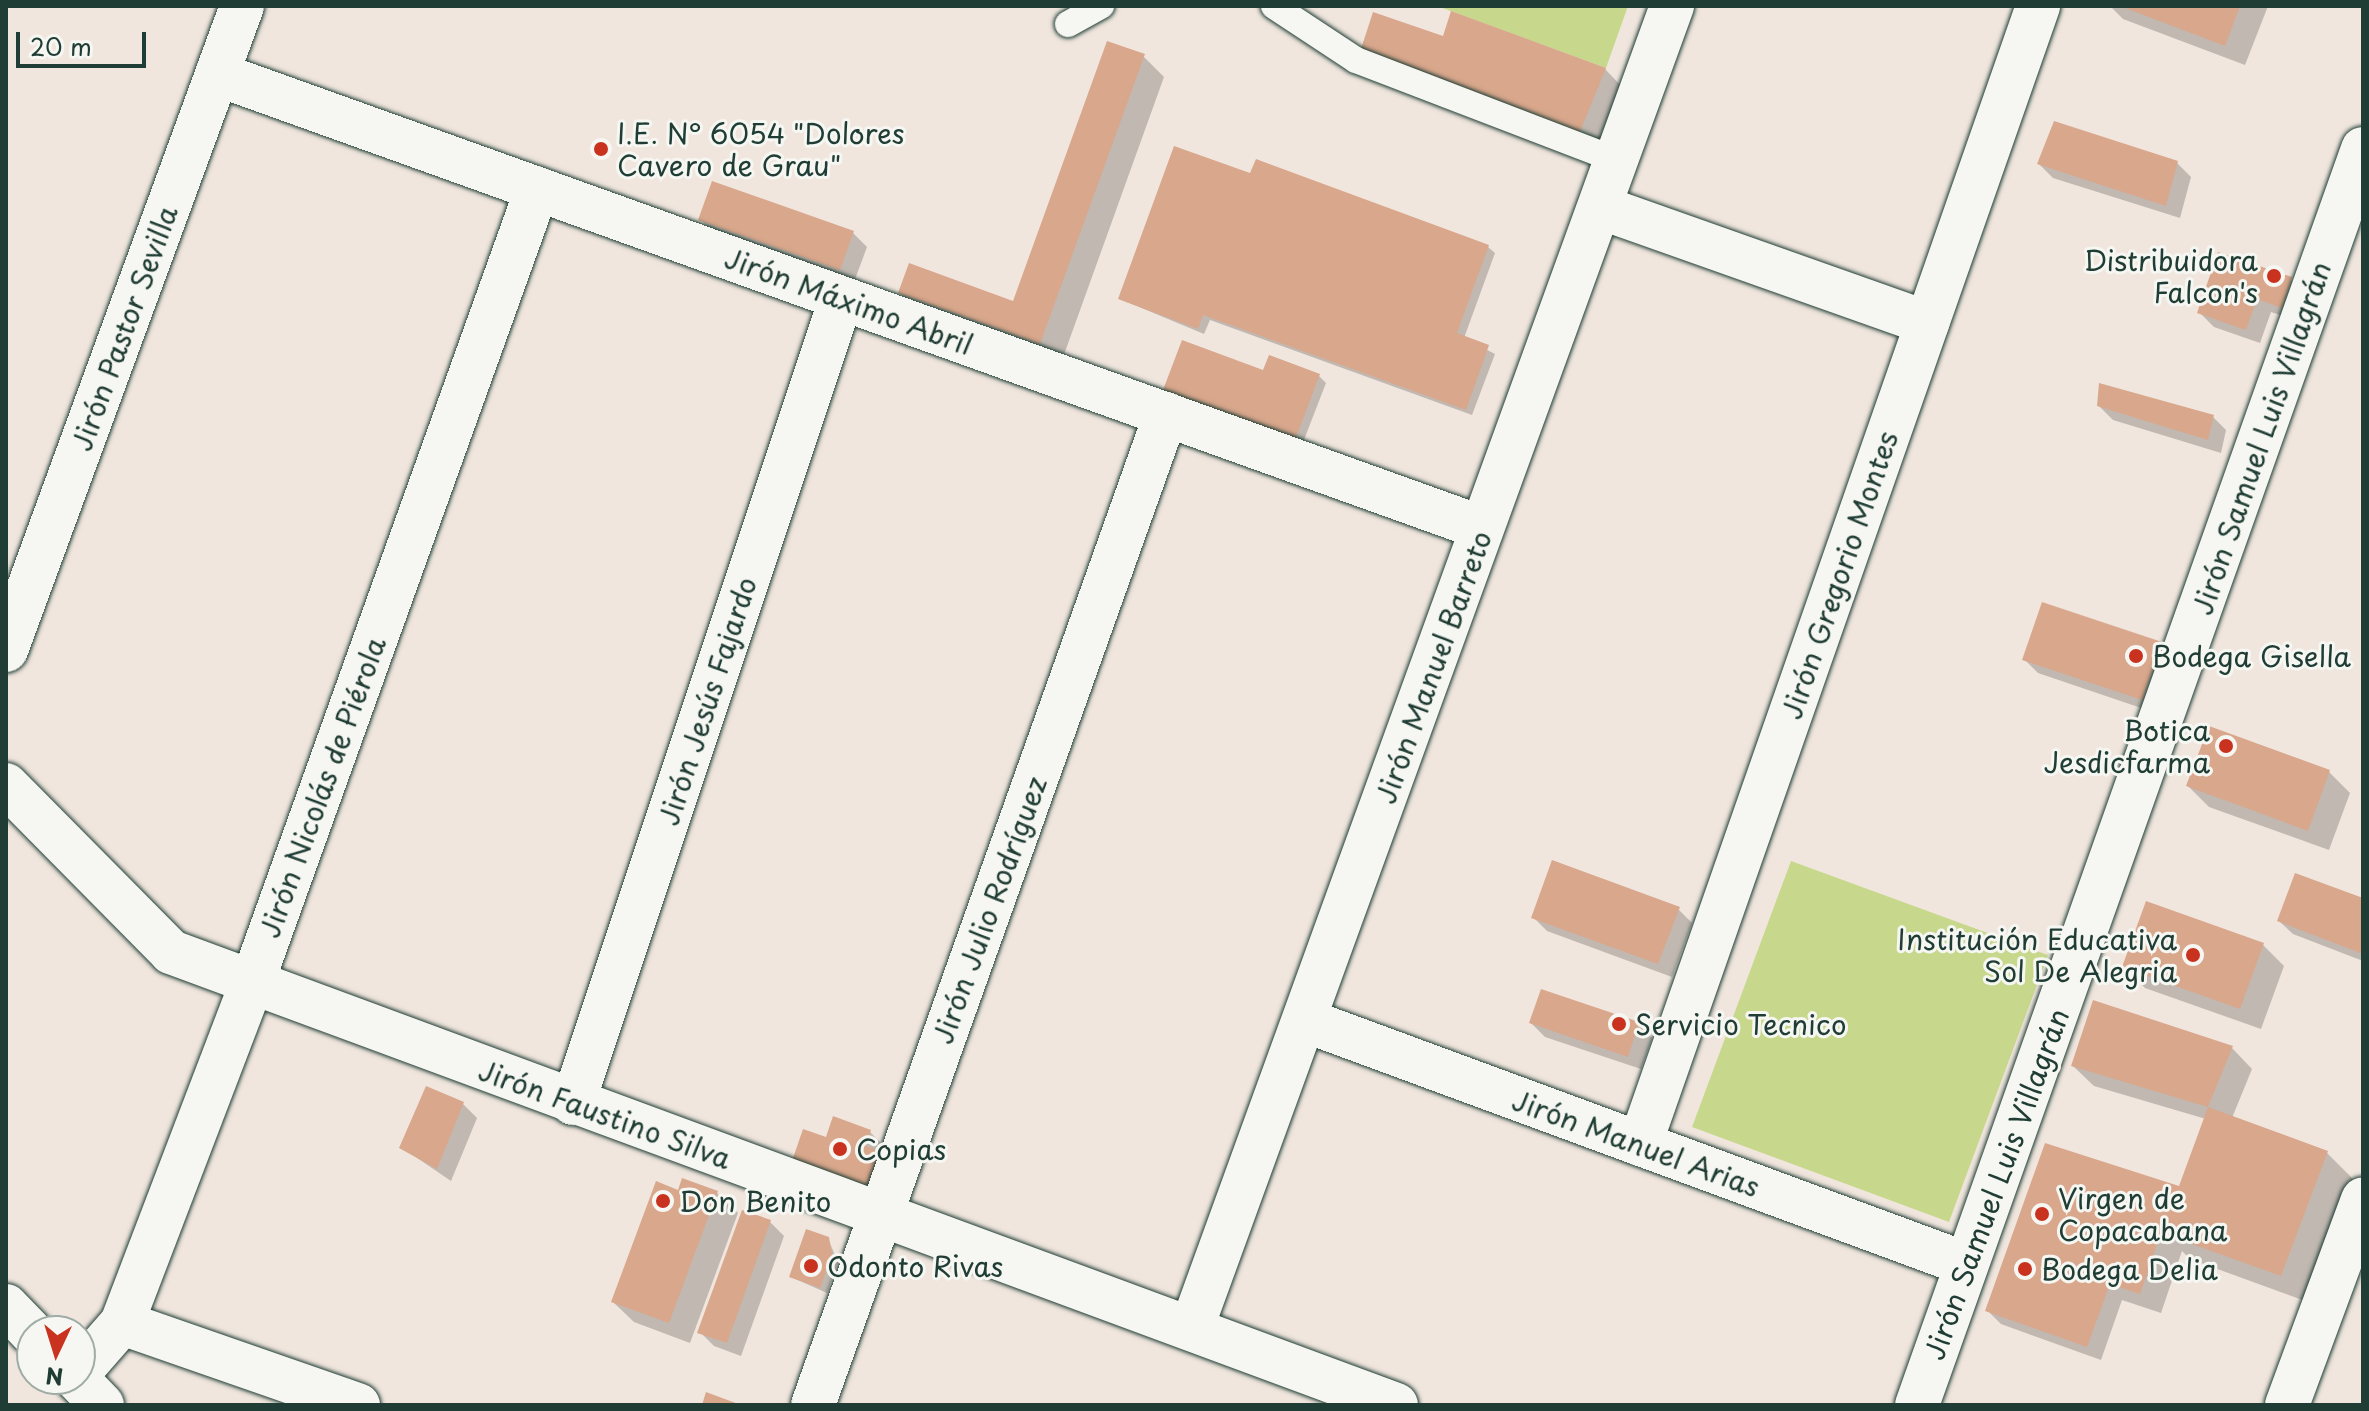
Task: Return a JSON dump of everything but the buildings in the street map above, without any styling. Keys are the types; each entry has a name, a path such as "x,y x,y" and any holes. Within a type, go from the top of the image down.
{"street":[{"name":"Jirón Pastor Sevilla","path":"6,650 242,6"},
{"name":"Jirón Manuel Barreto","path":"1192,1327 1307,1021 1672,6"},
{"name":"Jirón Gregorio Montes","path":"1640,1144 2038,6"},
{"name":"Jirón Máximo Abril","path":"217,74 1482,528"},
{"name":"Jirón Samuel Luis Villagrán","path":"1917,1405 2363,149"},
{"name":"Jirón Nicolás de Piérola","path":"96,1353 122,1323 252,983 537,189"},
{"path":"1600,207 1927,323"},
{"name":"Jirón Jesús Fajardo","path":"573,1103 841,299"},
{"name":"Jirón Julio Rodríguez","path":"813,1405 1166,414"},
{"name":"Jirón Faustino Silva","path":"6,785 171,952 573,1103 1192,1327 1396,1405"},
{"name":"Jirón Manuel Arias","path":"1307,1021 1966,1264"},
{"path":"2287,1405 2363,1200"},
{"path":"122,1323 358,1405"}],"lane":[{"path":"1068,24 1101,6"},
{"path":"1274,6 1356,60 1616,160"}],"green space":[{"path":"1437,6 1628,6 1606,68"},
{"path":"1791,861 2048,955 1949,1222 1692,1127"}],"place":[{"name":"I.E. N° 6054 \"Dolores Cavero de Grau\"","path":"601,149"},
{"name":"Distribuidora Falcon's","path":"2274,276"},
{"name":"Bodega Gisella","path":"2136,656"},
{"name":"Botica Jesdicfarma","path":"2226,746"},
{"name":"Institución Educativa Sol De Alegria","path":"2193,955"},
{"name":"Servicio Tecnico","path":"1619,1024"},
{"name":"Copias","path":"840,1149"},
{"name":"Don Benito","path":"663,1201"},
{"name":"Virgen de Copacabana","path":"2042,1214"},
{"name":"Odonto Rivas","path":"811,1266"},
{"name":"Bodega Delia","path":"2025,1269"}]}
